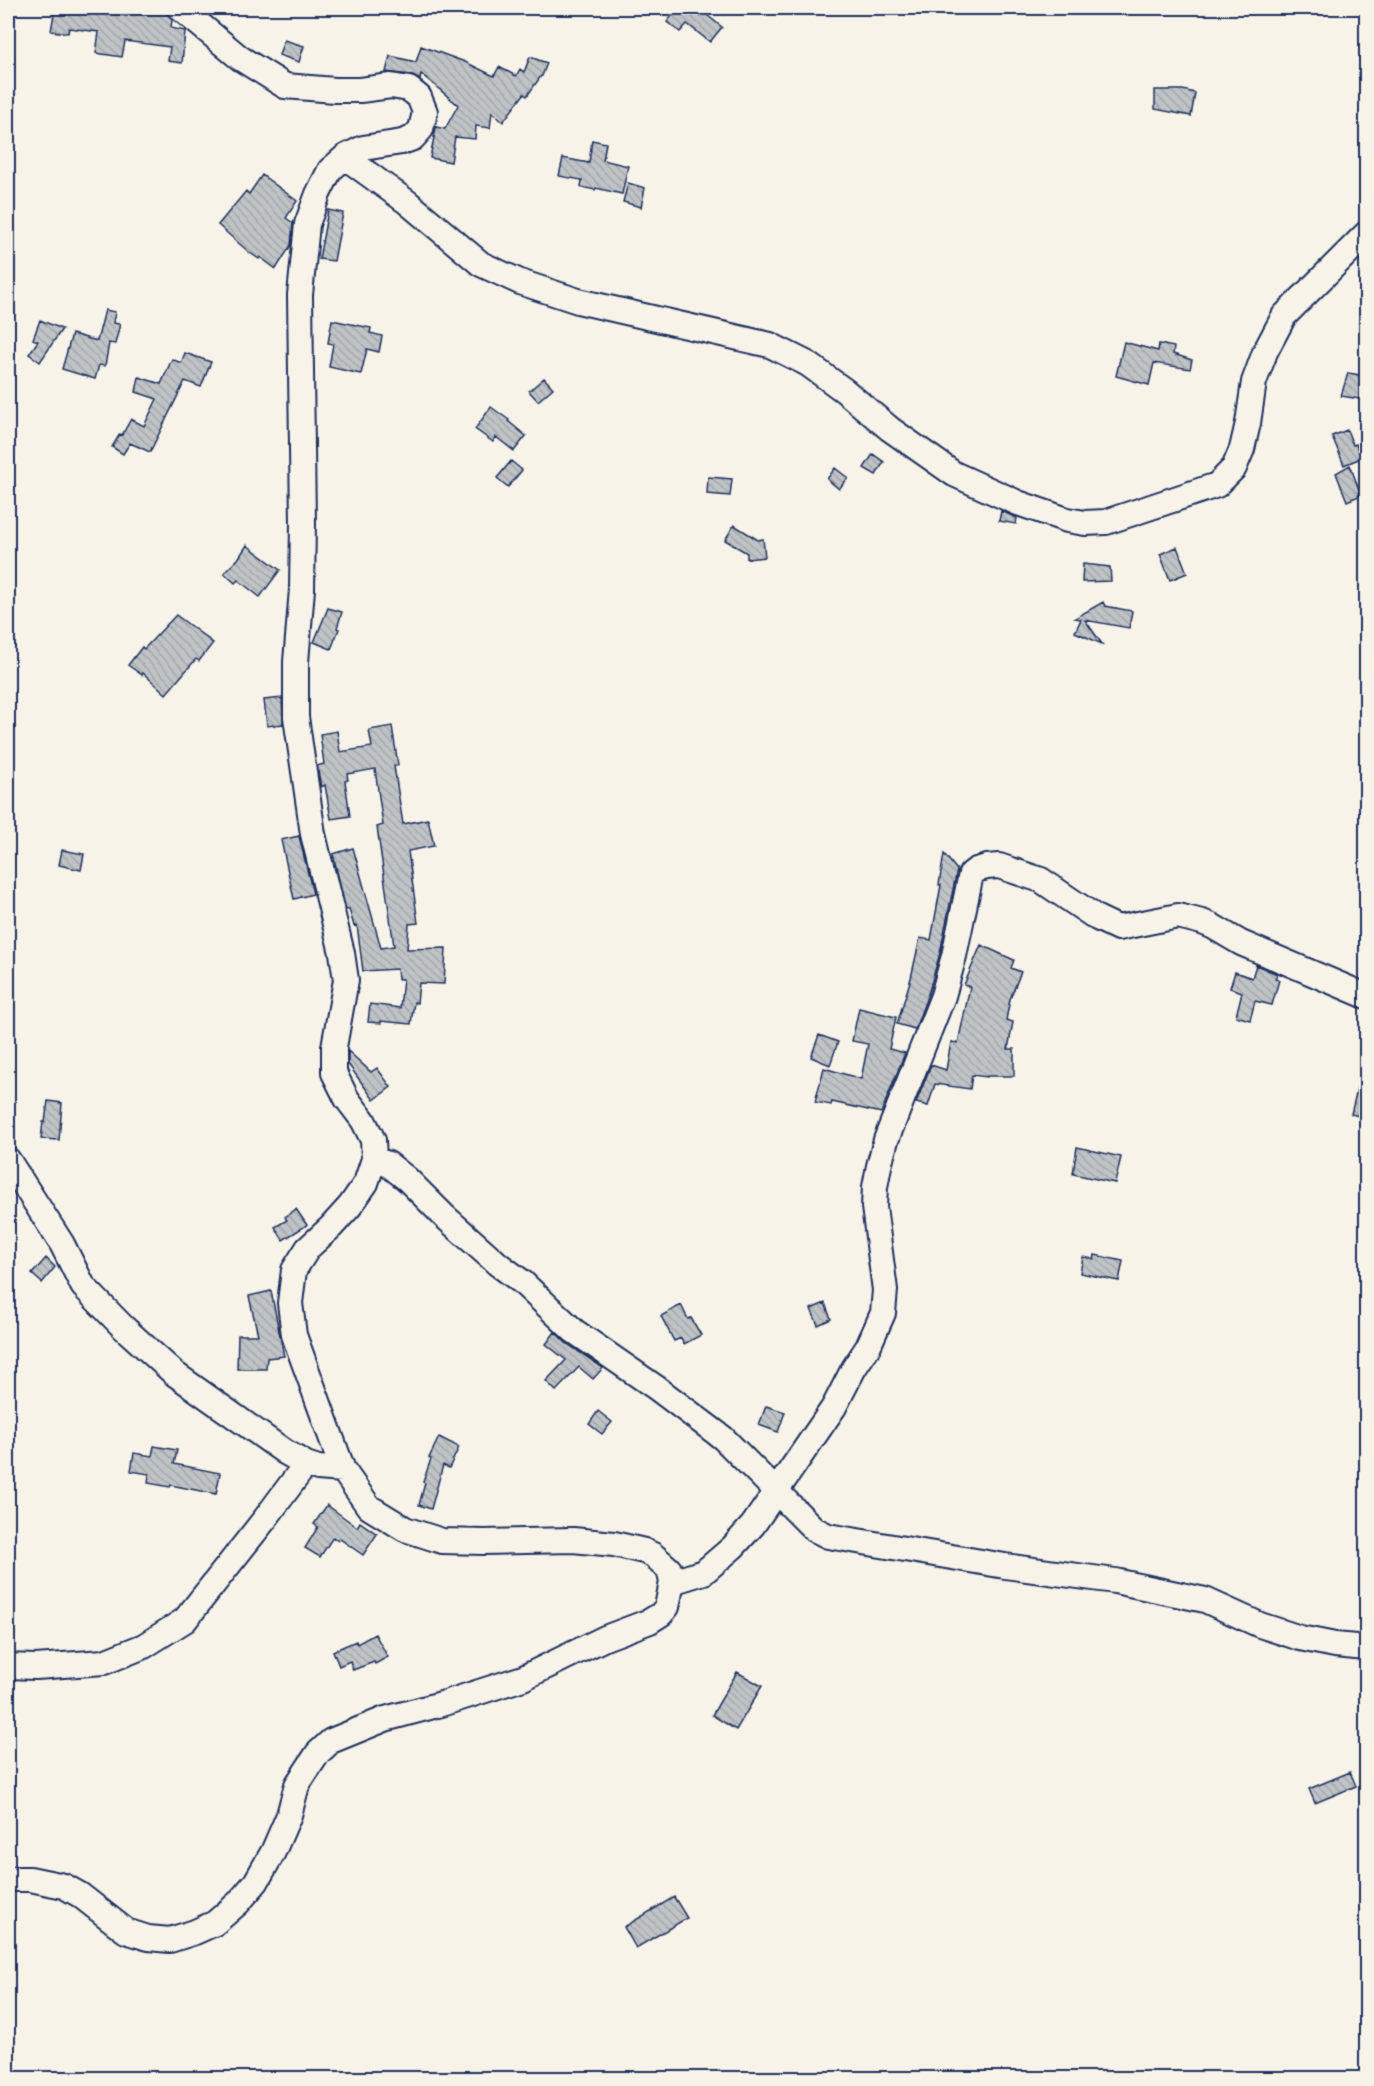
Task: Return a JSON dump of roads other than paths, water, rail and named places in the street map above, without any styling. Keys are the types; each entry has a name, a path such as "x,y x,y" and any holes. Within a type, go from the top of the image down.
{"street":[{"path":"8,1878 30,1879 64,1886 80,1895 126,1931 148,1938 170,1940 195,1932 215,1923 238,1903 256,1882 289,1815 297,1785 318,1753 331,1741 385,1719 523,1678 605,1638 650,1621 662,1614 667,1607 672,1582 669,1569 653,1555 614,1544 573,1540 484,1542 442,1540 405,1529 369,1508 343,1470 294,1335 290,1303 294,1270 308,1248 350,1206 366,1183 374,1159 373,1140 363,1120 346,1100 334,1073 334,1047 346,980 342,953 313,834 297,727 296,662 302,589 303,523 300,295 307,224 330,170 345,157 363,148 413,138 421,129 425,112 419,97 409,89 391,86 335,90 285,86 240,58 180,8"},
{"path":"345,157 407,202 481,264 520,282 578,301 770,345 808,364 845,391 890,429 954,474 1018,503 1067,520 1084,523 1106,522 1217,485 1234,468 1242,449 1254,382 1265,352 1284,316 1366,234"},
{"path":"672,1582 704,1572 733,1547 753,1525 834,1407 854,1368 868,1347 883,1313 885,1290 874,1207 879,1166 886,1140 943,996 971,874 976,870 999,866 1041,880 1097,918 1118,928 1178,916 1202,922 1241,943 1366,996"},
{"path":"374,1159 387,1164 407,1179 444,1216 522,1282 574,1331 658,1389 723,1438 814,1529 828,1536 1005,1566 1115,1581 1206,1600 1260,1625 1300,1638 1366,1648"},
{"path":"8,1160 62,1244 83,1286 123,1327 175,1374 285,1452 318,1468 343,1470"},
{"path":"8,1665 36,1667 104,1662 144,1646 185,1620 306,1464"}]}
